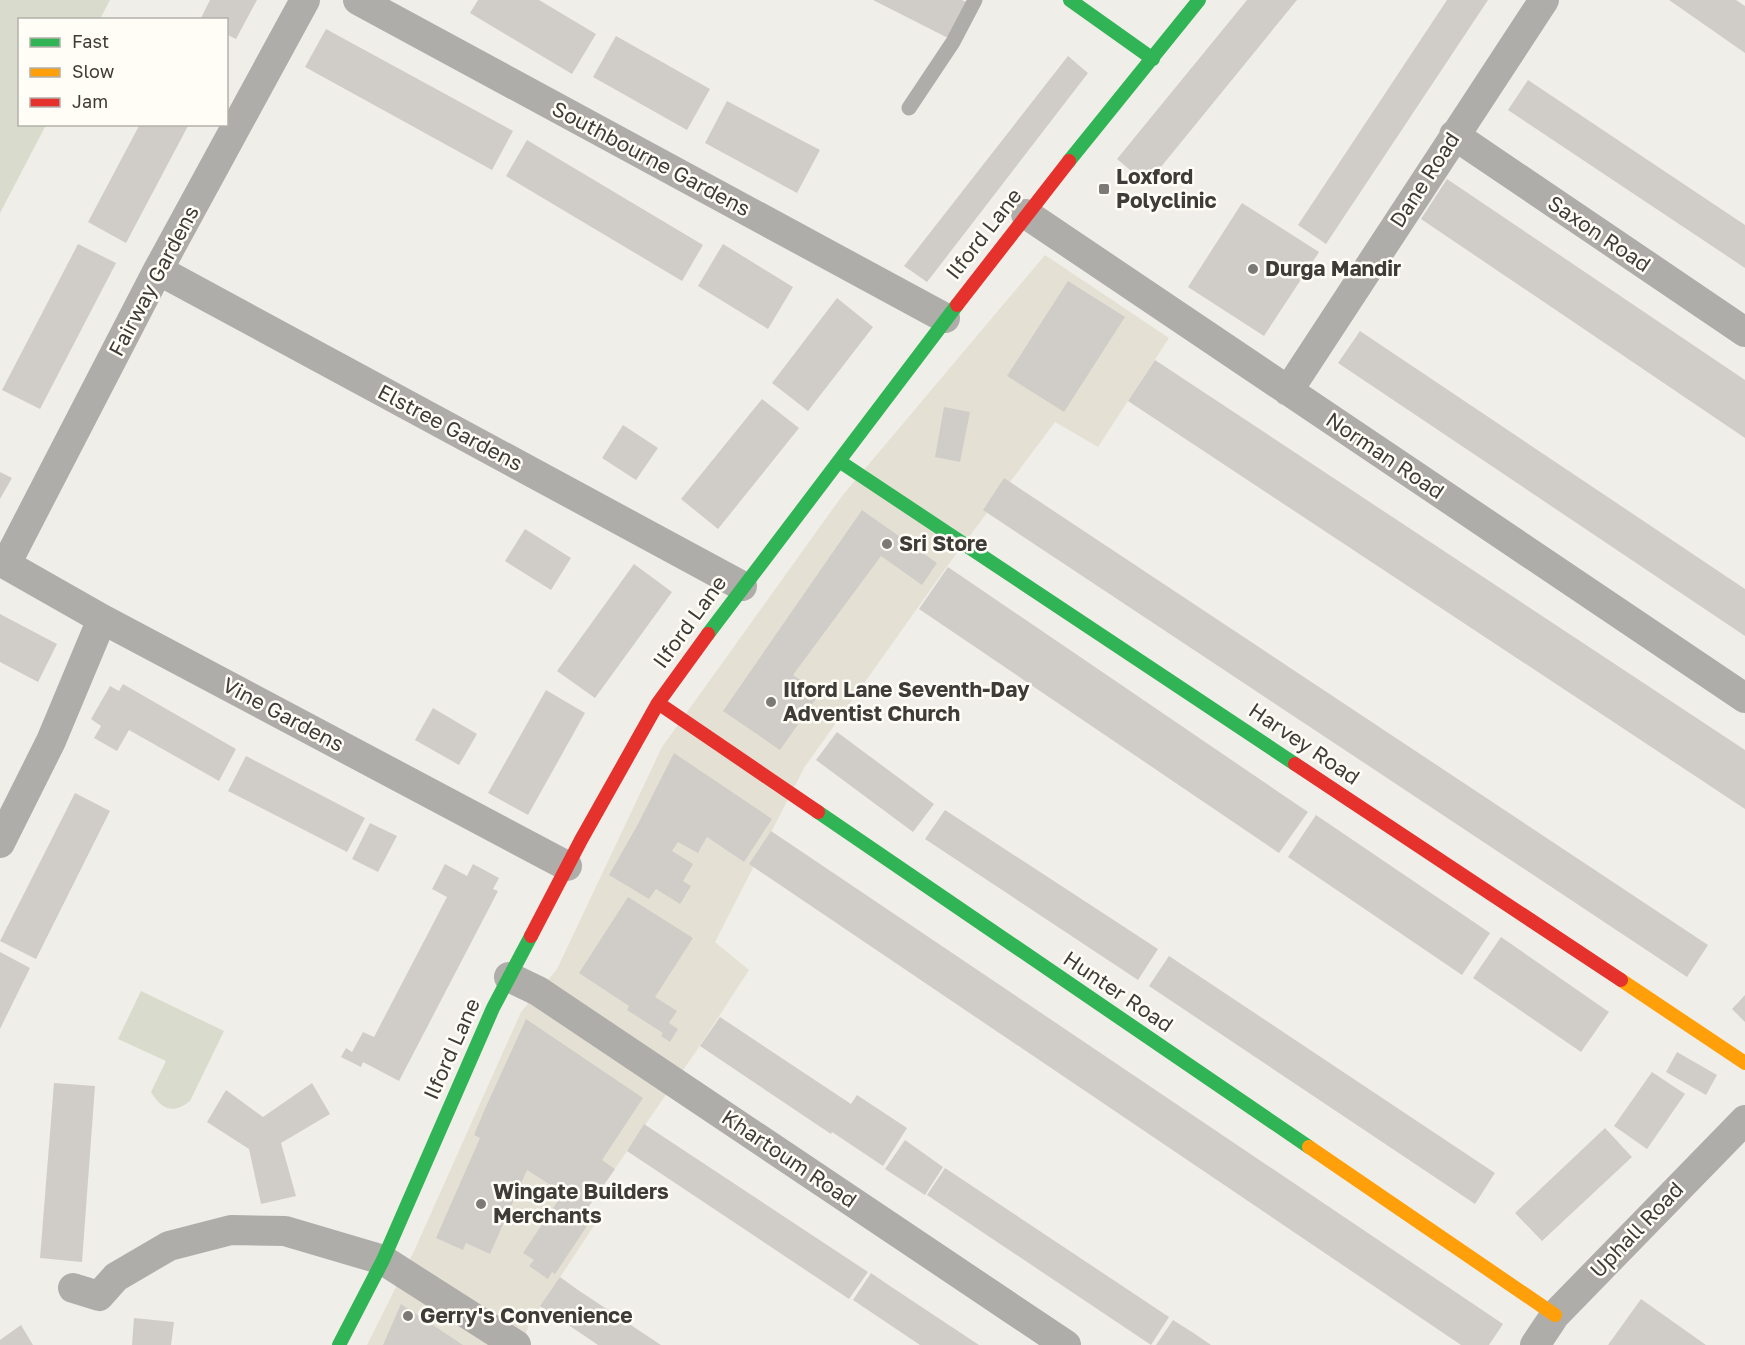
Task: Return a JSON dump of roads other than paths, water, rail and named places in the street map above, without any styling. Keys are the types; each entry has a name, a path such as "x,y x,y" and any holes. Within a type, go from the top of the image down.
{"street":[{"name":"Fairway Gardens","path":"3,563 158,270 305,0"},
{"name":"Southbourne Gardens","path":"357,0 945,318"},
{"path":"1070,0 1153,59"},
{"name":"Ilford Lane","path":"339,1345 383,1260 493,1008 567,867 658,704 742,586 839,461 945,318 1199,0"},
{"name":"Dane Road","path":"1288,391 1544,0"},
{"name":"Saxon Road","path":"1454,135 1745,332"},
{"name":"Norman Road","path":"1026,214 1745,698"},
{"name":"Elstree Gardens","path":"158,270 742,586"},
{"name":"Harvey Road","path":"839,461 1745,1063"},
{"name":"Vine Gardens","path":"3,563 102,619 567,867"},
{"path":"0,843 51,741 102,619"},
{"name":"Hunter Road","path":"658,704 1555,1315"},
{"name":"Khartoum Road","path":"509,977 538,991 1066,1345"},
{"name":"Uphall Road","path":"1535,1345 1555,1315 1745,1120"},
{"path":"73,1288 99,1296 116,1276 170,1246 231,1230 285,1231 383,1260 516,1345"}],"lane":[{"path":"909,108 953,42 975,0"}],"place":[{"name":"Loxford Polyclinic","path":"1104,189"},
{"name":"Durga Mandir","path":"1253,269"},
{"name":"Sri Store","path":"887,544"},
{"name":"Ilford Lane Seventh-Day Adventist Church","path":"771,702"},
{"name":"Wingate Builders Merchants","path":"481,1204"},
{"name":"Gerry's Convenience","path":"408,1316"}]}
